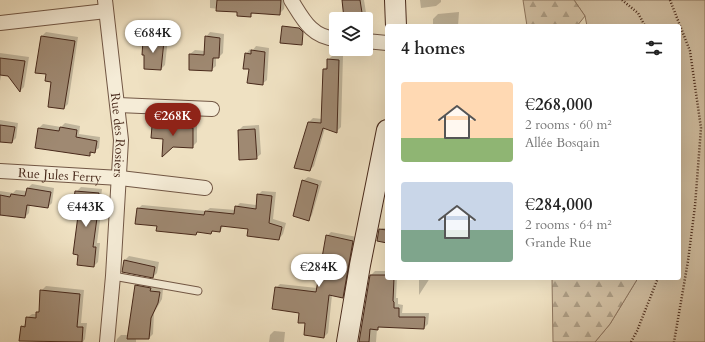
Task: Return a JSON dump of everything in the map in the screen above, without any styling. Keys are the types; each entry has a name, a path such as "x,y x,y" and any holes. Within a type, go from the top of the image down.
{"street":[{"path":"291,0 306,24 317,33 329,37"},
{"path":"395,0 396,24"},
{"path":"0,23 106,5"},
{"name":"Rue des Rosiers","path":"106,5 121,140 120,178 107,342"},
{"path":"373,42 385,43"},
{"path":"118,105 212,110"},
{"path":"347,342 360,264 385,140"},
{"name":"Rue Jules Ferry","path":"0,170 120,178 205,188"}],"lane":[{"path":"113,276 198,291"}],"path":[{"path":"622,0 638,13 644,24"},
{"path":"670,0 679,24"},
{"path":"674,342 688,261 695,206 701,128 690,51 681,28"},
{"path":"631,342 637,331 657,280"}],"green space":[{"path":"523,0 574,0 585,16 579,24 527,24"},
{"path":"574,0 705,0 705,342 595,342 610,324 637,280 681,280 681,24 587,24 585,16"},
{"path":"552,280 637,280 610,324 595,342 553,342"}],"building":[{"path":"217,0 281,0 280,15 251,13 251,17 237,16 237,12 216,11"},
{"path":"342,0 360,0 362,12 343,12"},
{"path":"282,26 299,28 303,32 302,45 280,43"},
{"path":"41,36 75,41 64,109 48,107 51,82 45,81 46,74 35,73"},
{"path":"205,36 220,38 219,58 213,58 212,71 189,70 189,54 204,55"},
{"path":"143,40 164,41 161,70 144,69 144,55 142,55"},
{"path":"251,50 265,52 263,85 247,83 249,69 243,69 245,53 251,54"},
{"path":"0,58 25,61 20,92 8,76 0,75"},
{"path":"327,59 339,60 337,133 323,128 310,171 294,168 308,122 321,123 323,69 327,69"},
{"path":"0,125 15,127 12,143 0,142"},
{"path":"152,126 193,128 193,148 173,147 162,157 163,139 151,138"},
{"path":"60,127 77,130 76,137 97,141 95,153 90,152 90,156 35,148 38,128 59,131"},
{"path":"255,129 257,159 239,160 238,130"},
{"path":"302,180 318,185 309,221 293,216"},
{"path":"27,188 51,192 48,208 27,205 25,218 0,215 0,195 10,197 11,194 25,196"},
{"path":"75,191 99,193 95,217 97,218 93,247 96,247 94,267 77,265 78,255 73,254 79,208 73,207"},
{"path":"257,194 272,196 269,223 282,227 279,240 247,236 248,229 221,226 220,232 212,231 211,234 197,232 196,235 156,231 157,226 135,224 137,208 204,215 205,211 234,214 235,206 256,209"},
{"path":"379,229 385,230 385,243 377,241"},
{"path":"326,235 353,241 343,298 329,295 324,338 304,335 305,323 298,323 299,313 272,309 275,287 316,292"},
{"path":"124,260 155,267 153,278 122,272"},
{"path":"370,275 385,275 385,280 394,280 393,301 394,308 399,308 399,317 425,317 424,329 378,327 378,330 370,329 369,342 359,342"},
{"path":"135,285 151,288 150,291 160,292 158,303 151,318 149,339 127,339"},
{"path":"40,290 80,294 77,327 83,327 82,342 19,341 21,326 25,327 26,317 36,318 36,312 39,312"}]}
